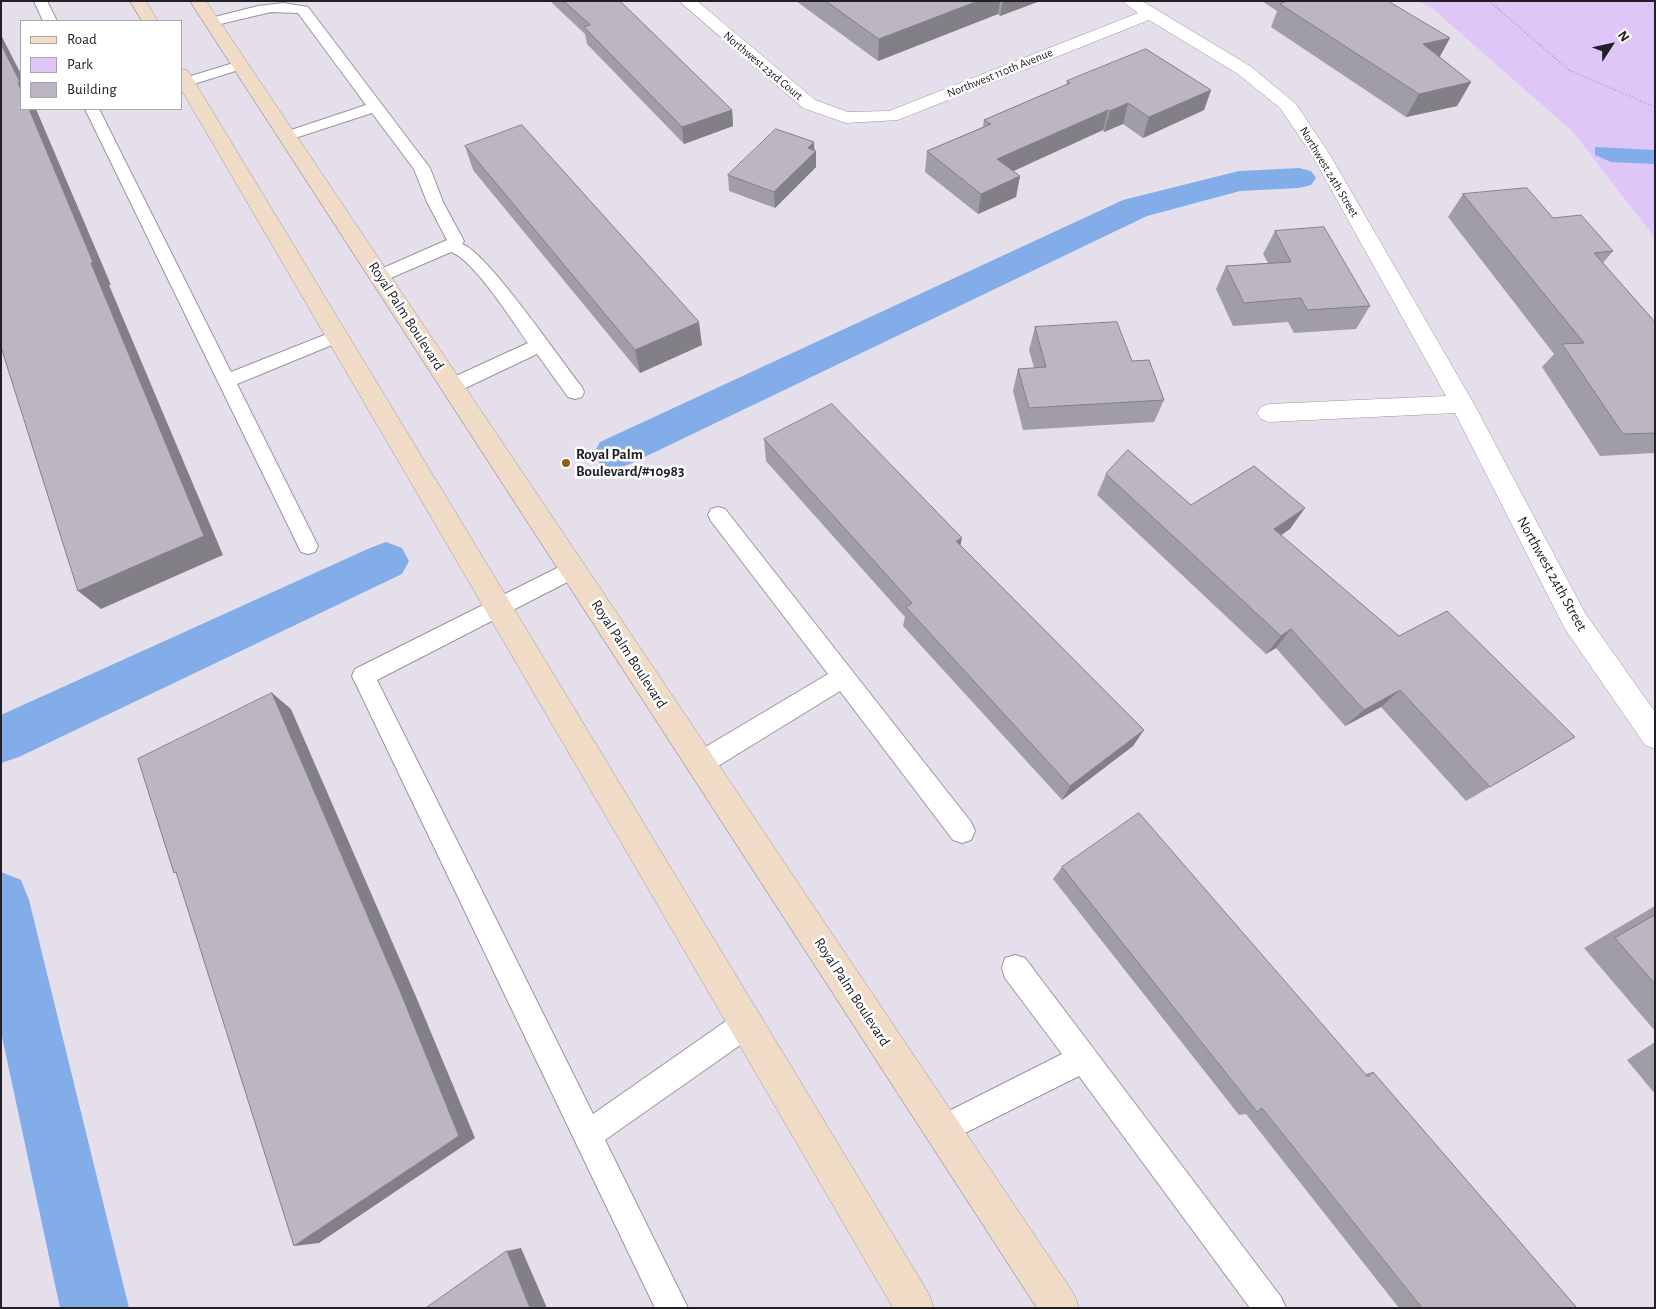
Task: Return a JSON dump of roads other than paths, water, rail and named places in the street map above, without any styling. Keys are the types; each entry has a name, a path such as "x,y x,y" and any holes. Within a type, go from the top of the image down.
{"main road":[{"path":"138,1 149,20"},
{"name":"Royal Palm Boulevard","path":"205,12 1060,1308"},
{"path":"183,80 338,336 915,1308"}],"street":[{"name":"Northwest 23rd Court","path":"687,1 809,104 846,118"},
{"name":"Northwest 24th Street","path":"1130,1 1244,70 1287,104 1321,155 1462,404 1575,620 1655,736"},
{"name":"Northwest 110th Avenue","path":"846,118 892,116 1151,14"},
{"path":"1270,413 1462,404"}],"lane":[{"path":"40,1 50,20"},
{"path":"205,12 286,4 296,5 303,10 422,168 435,202 456,241 450,246 380,276"},
{"path":"183,80 240,66"},
{"path":"287,136 375,107"},
{"path":"95,110 308,546"},
{"path":"450,246 462,250 484,271 575,392"},
{"path":"227,382 338,336"},
{"path":"452,386 540,346"},
{"path":"718,515 962,830"},
{"path":"573,569 363,676 672,1308"},
{"path":"701,763 843,677"},
{"path":"1015,968 1270,1308"},
{"path":"588,1135 746,1024"},
{"path":"943,1130 1083,1059"}],"water":[{"path":"1595,147 1655,150 1655,164 1611,162 1595,155"}],"waterway":[{"path":"615,453 1135,208 1239,181 1299,178"},
{"path":"1,740 386,561"},
{"path":"1,900 95,1308"}],"place":[{"name":"Royal Palm Boulevard/#10983","path":"566,463"}]}
